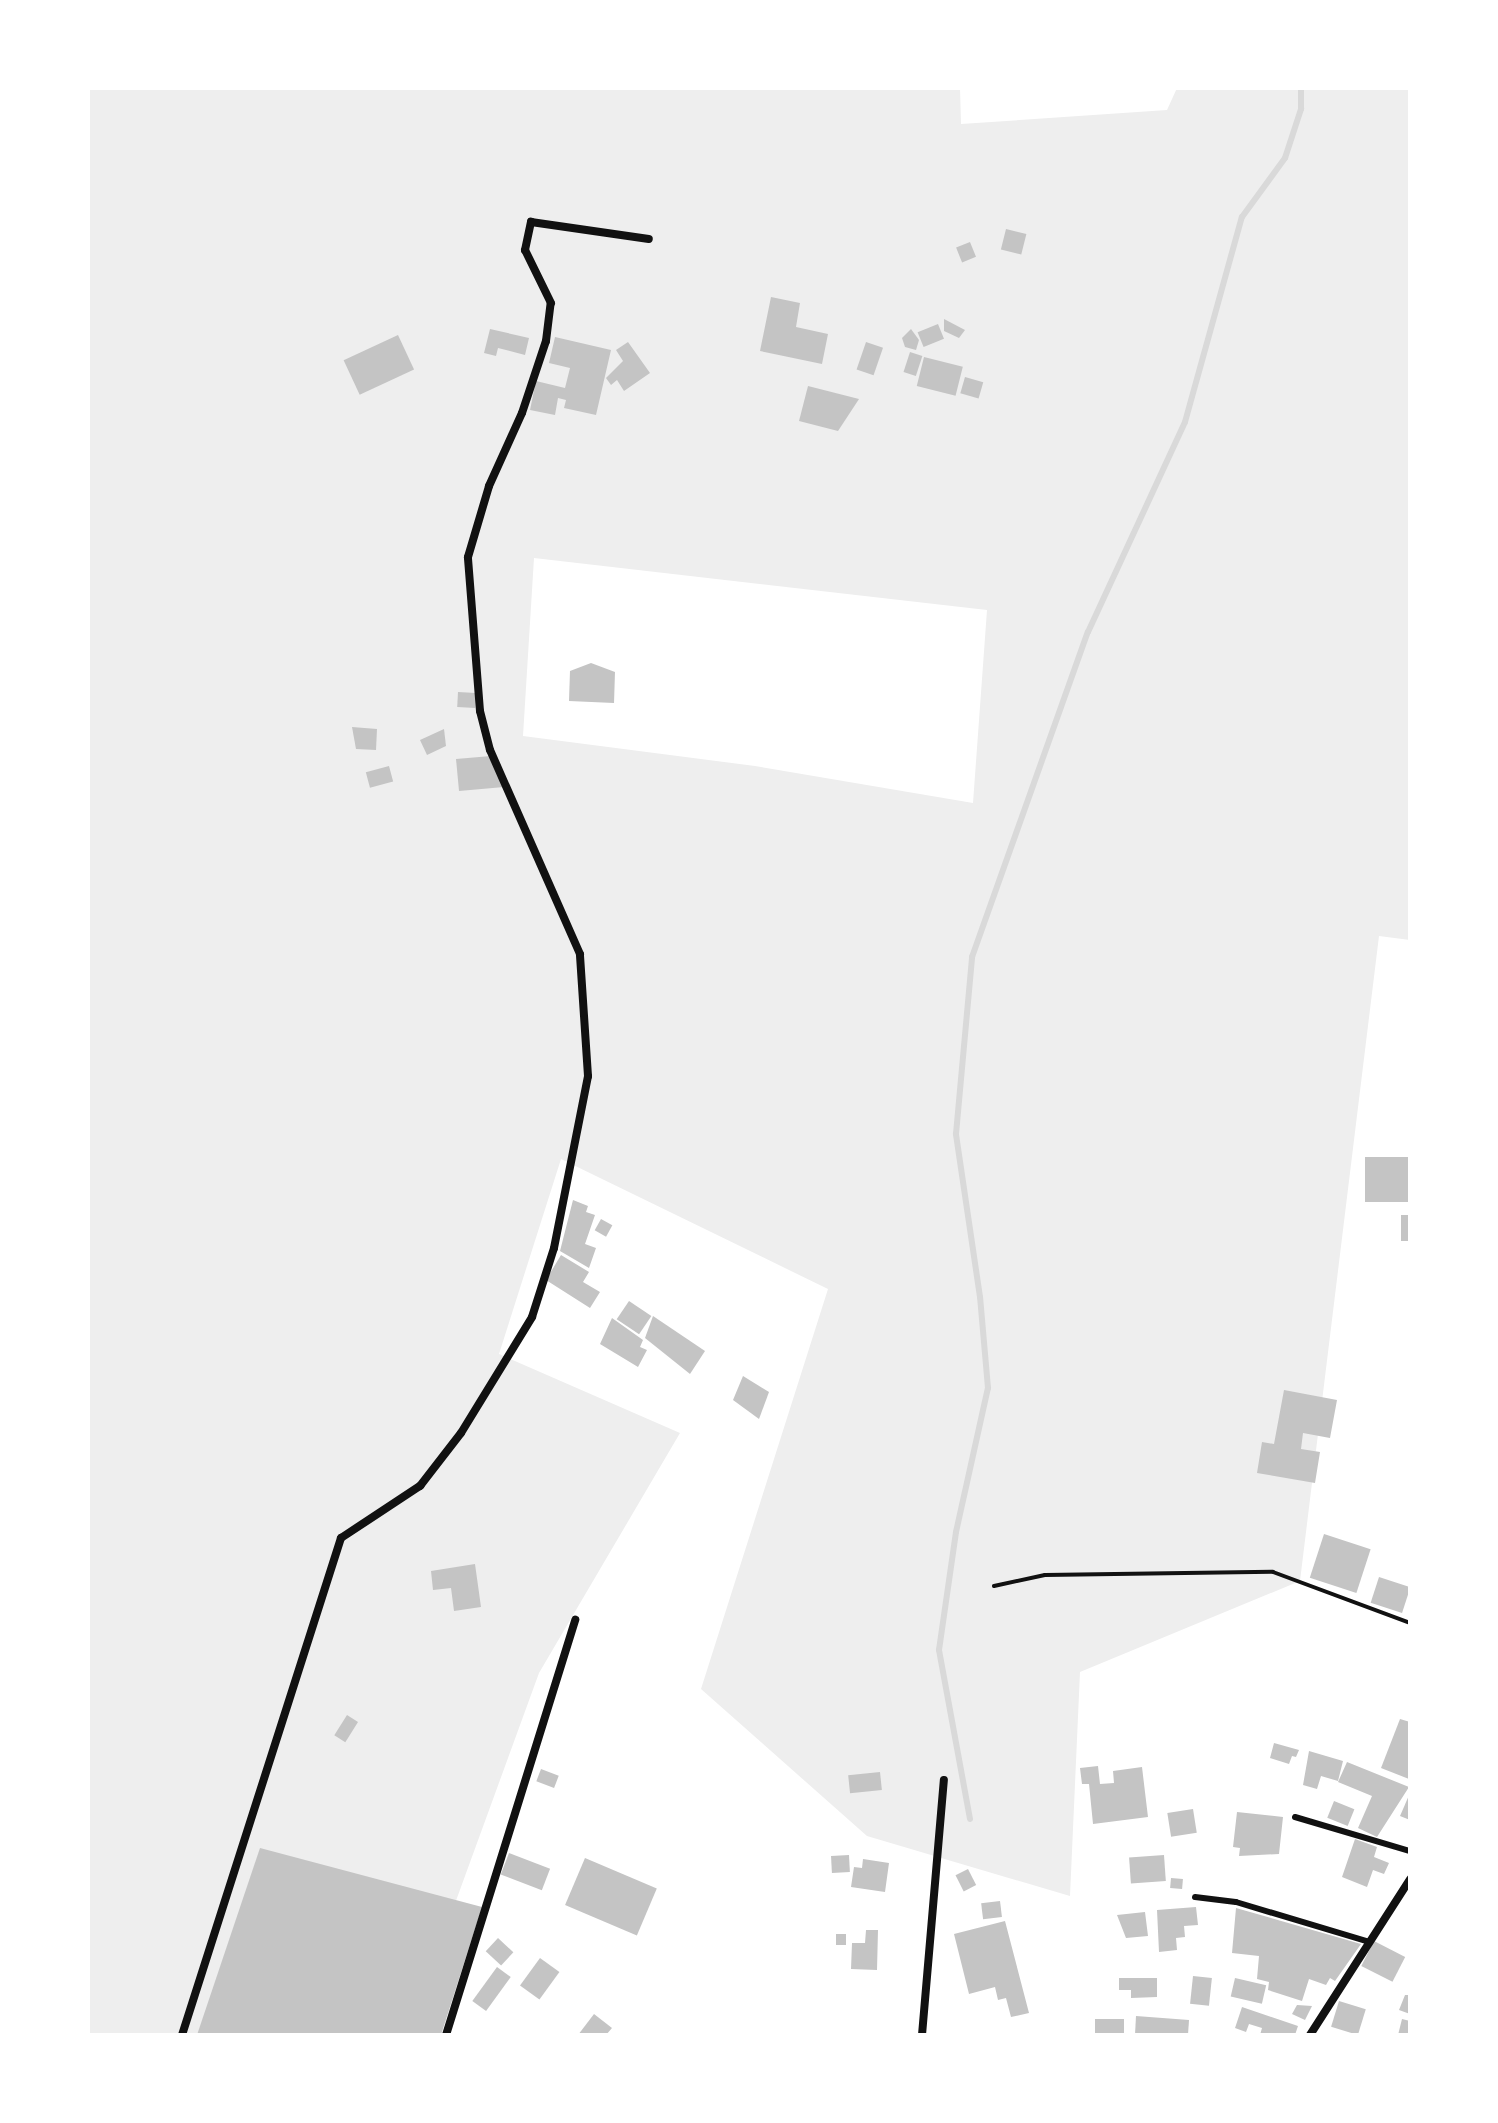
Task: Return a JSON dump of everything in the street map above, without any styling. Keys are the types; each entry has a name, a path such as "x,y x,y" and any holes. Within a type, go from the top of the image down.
{"street":[{"path":"182,2035 341,1538 420,1486 461,1433 532,1317 554,1248 588,1076 580,954 490,750 480,711 468,557 489,486 522,413 546,341 551,303 525,250 531,222 649,239"},
{"path":"446,2035 575,1620"},
{"path":"922,2035 944,1780"},
{"path":"1310,2035 1410,1879"}],"lane":[{"path":"1295,1817 1410,1851"},
{"path":"1195,1897 1236,1902 1369,1942"}],"path":[{"path":"994,1586 1045,1575 1273,1572 1410,1623"}],"shaded area":[{"path":"88,88 960,88 961,124 1167,110 1177,88 1410,88 1410,940 1379,936 1300,1581 1080,1672 1070,1896 867,1836 701,1689 828,1289 561,1159 499,1354 680,1433 539,1673 422,1994 373,2035 88,2035","holes":["534,558 987,610 973,803 755,766 523,736"]}],"building":[{"path":"1006,229 1026,234 1021,254 1001,249"},
{"path":"970,242 976,257 962,262 956,248"},
{"path":"771,297 800,303 796,327 828,334 822,364 760,351"},
{"path":"944,319 965,330 959,338 944,331"},
{"path":"938,324 944,339 924,347 918,332"},
{"path":"490,329 529,338 525,355 498,348 496,356 484,353"},
{"path":"911,329 919,340 916,350 905,347 902,338"},
{"path":"398,335 414,369 360,395 344,360"},
{"path":"555,337 611,350 596,415 564,408 566,400 558,398 555,415 530,410 536,381 565,388 570,368 549,363"},
{"path":"628,342 650,373 624,391 617,380 611,385 606,378 623,361 616,350"},
{"path":"866,342 883,348 874,375 857,369"},
{"path":"910,352 922,356 916,376 904,372"},
{"path":"924,357 963,367 956,396 917,386"},
{"path":"965,377 983,382 979,399 960,393"},
{"path":"808,386 859,399 838,431 799,421"},
{"path":"591,663 615,672 614,703 569,701 570,671"},
{"path":"458,692 476,693 475,708 457,707"},
{"path":"352,727 377,729 376,750 356,749"},
{"path":"444,729 446,746 427,755 420,740"},
{"path":"491,756 504,787 459,791 456,759"},
{"path":"389,766 393,781 370,788 366,772"},
{"path":"1365,1157 1410,1157 1410,1202 1365,1202"},
{"path":"573,1200 588,1206 586,1212 595,1215 585,1244 596,1248 589,1268 560,1251"},
{"path":"1401,1215 1410,1215 1410,1241 1401,1241"},
{"path":"601,1219 612,1225 606,1237 595,1230"},
{"path":"561,1255 589,1272 583,1282 600,1292 590,1308 546,1280"},
{"path":"629,1301 651,1316 639,1334 617,1319"},
{"path":"653,1316 705,1351 690,1374 645,1338"},
{"path":"612,1318 643,1340 640,1347 647,1350 638,1367 600,1344"},
{"path":"743,1376 769,1392 759,1419 733,1400"},
{"path":"1284,1390 1337,1400 1330,1438 1303,1433 1301,1449 1320,1452 1315,1483 1257,1473 1262,1442 1274,1444"},
{"path":"1324,1534 1371,1549 1356,1593 1310,1578"},
{"path":"475,1564 481,1607 454,1611 451,1588 433,1590 431,1571"},
{"path":"1379,1577 1410,1587 1402,1613 1371,1603"},
{"path":"347,1715 358,1722 345,1742 334,1735"},
{"path":"1400,1719 1410,1722 1409,1779 1381,1768"},
{"path":"1274,1743 1299,1750 1296,1757 1292,1756 1289,1764 1270,1758"},
{"path":"1309,1751 1343,1761 1338,1781 1321,1776 1317,1789 1303,1785"},
{"path":"1347,1762 1409,1787 1377,1837 1358,1828 1372,1796 1338,1782"},
{"path":"1098,1766 1100,1784 1114,1783 1113,1771 1142,1767 1148,1817 1093,1824 1089,1784 1082,1784 1080,1768"},
{"path":"541,1769 559,1776 554,1788 536,1781"},
{"path":"880,1772 882,1790 850,1793 848,1775"},
{"path":"1410,1793 1410,1820 1400,1816"},
{"path":"1334,1801 1354,1809 1348,1826 1327,1818"},
{"path":"1193,1809 1197,1833 1171,1837 1167,1813"},
{"path":"1237,1812 1283,1817 1279,1854 1239,1856 1240,1848 1233,1847"},
{"path":"1355,1839 1377,1847 1374,1857 1389,1863 1384,1874 1373,1870 1367,1887 1342,1877"},
{"path":"260,1848 482,1907 441,2035 197,2035"},
{"path":"509,1853 550,1869 542,1890 501,1874"},
{"path":"849,1855 850,1872 832,1873 831,1856"},
{"path":"1164,1855 1166,1881 1131,1883 1129,1857"},
{"path":"585,1858 657,1888 637,1935 565,1905"},
{"path":"863,1859 889,1863 885,1892 851,1887 854,1867 862,1868"},
{"path":"968,1869 976,1885 964,1891 956,1875"},
{"path":"1171,1878 1183,1879 1182,1889 1170,1888"},
{"path":"1000,1901 1002,1917 983,1919 981,1903"},
{"path":"1196,1907 1198,1925 1184,1926 1185,1937 1176,1938 1177,1950 1159,1952 1157,1910"},
{"path":"1236,1908 1361,1944 1335,1981 1330,1978 1326,1985 1309,1979 1302,2001 1268,1990 1269,1982 1257,1979 1259,1956 1232,1953"},
{"path":"1145,1912 1148,1936 1126,1938 1117,1915"},
{"path":"1005,1921 1029,2013 1011,2017 1006,1998 998,2000 995,1987 969,1994 954,1934"},
{"path":"866,1930 878,1930 877,1970 851,1969 852,1943 865,1943"},
{"path":"836,1934 846,1934 846,1945 836,1945"},
{"path":"498,1938 513,1952 501,1965 486,1951"},
{"path":"1374,1941 1405,1957 1392,1982 1361,1966"},
{"path":"540,1958 559,1972 539,2000 520,1986"},
{"path":"497,1967 511,1977 486,2011 472,2001"},
{"path":"1193,1976 1212,1978 1209,2006 1190,2004"},
{"path":"1119,1978 1157,1978 1157,1997 1131,1998 1131,1990 1119,1990"},
{"path":"1235,1978 1266,1985 1262,2004 1231,1997"},
{"path":"1405,1995 1410,1995 1410,2014 1399,2010"},
{"path":"1339,2001 1366,2009 1358,2035 1331,2027"},
{"path":"1297,2005 1312,2006 1305,2020 1292,2014"},
{"path":"1242,2007 1298,2026 1295,2035 1260,2035 1262,2028 1249,2024 1246,2032 1235,2028"},
{"path":"594,2014 612,2028 606,2035 578,2035"},
{"path":"1136,2016 1189,2020 1188,2035 1135,2035"},
{"path":"1095,2019 1124,2019 1124,2035 1095,2035"},
{"path":"1402,2019 1410,2021 1410,2035 1398,2035"}],"waterway":[{"path":"970,1819 939,1650 956,1532 988,1388 980,1297 956,1134 972,957 1088,632 1185,422 1242,217 1285,158 1301,109 1301,88"}]}
